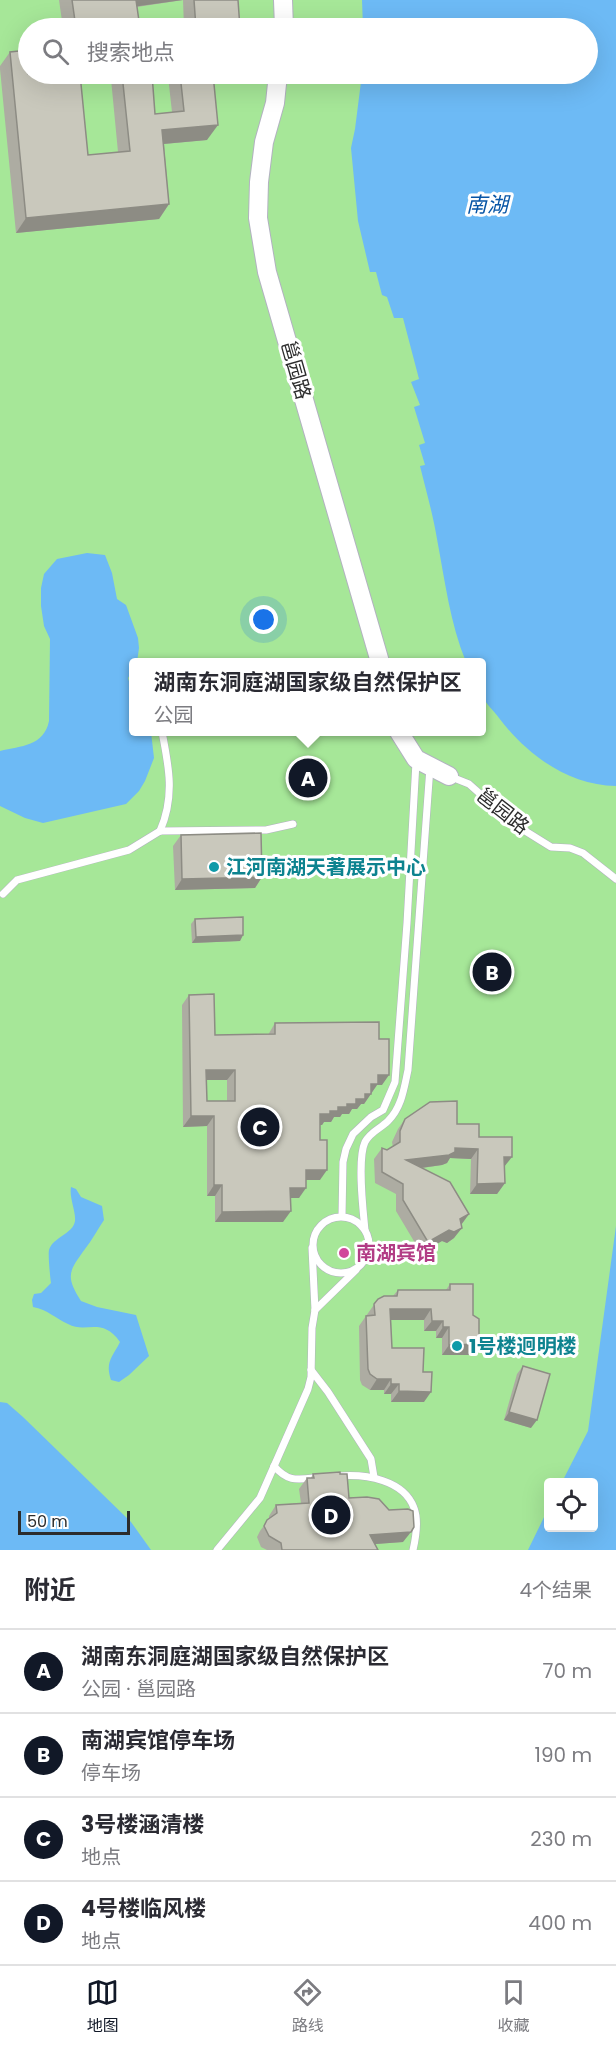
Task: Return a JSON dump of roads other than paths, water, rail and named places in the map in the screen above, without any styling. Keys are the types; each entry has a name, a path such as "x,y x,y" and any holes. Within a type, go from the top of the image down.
{"street":[{"path":"283,0 284,18"},
{"name":"邕园路","path":"277,84 275,103 264,142 259,182 258,218 267,272 379,658"},
{"name":"邕园路","path":"401,736 423,763 449,776"}],"lane":[{"path":"3,894 17,880 129,850 159,831 166,817 170,795 170,772 163,736"},
{"path":"342,1216 342,1161 346,1149 353,1134 371,1117 383,1110 395,1082 407,923 423,763"},
{"path":"315,1310 362,1264 369,1247 362,1199 364,1145 371,1132 386,1123 398,1109 408,1070 423,763"},
{"name":"邕园路","path":"449,776 469,784 514,824 551,847 570,848 583,853 616,879"},
{"path":"159,831 266,830 293,824"},
{"path":"217,1550 260,1498 308,1389 315,1310 312,1248 317,1230 323,1222 342,1216 360,1223 365,1230"},
{"path":"312,1248 315,1258 329,1271 347,1273 362,1264"},
{"path":"311,1370 371,1459 374,1477"},
{"path":"274,1466 283,1476 297,1480 320,1478"},
{"path":"332,1477 358,1475 374,1477 394,1486 406,1496 414,1507 417,1533 413,1550"}],"water":[{"name":"南湖","path":"362,0 616,0 616,786 581,780 565,774 536,756 510,732 486,702 486,658 464,658 452,617 434,521 420,466 425,465 419,445 425,443 414,407 420,405 411,382 419,379 403,318 394,318 387,297 382,295 376,272 370,272 358,221 351,148 361,84 598,84 598,18 363,18"},
{"path":"87,553 105,555 112,573 117,599 126,605 138,638 138,658 129,658 129,736 151,736 154,758 139,791 126,804 43,823 25,818 0,806 0,751 30,744 37,740 42,736 49,721 50,639 44,626 41,588 44,574 57,559"},
{"path":"71,1187 76,1189 81,1197 102,1206 104,1220 72,1269 73,1285 81,1301 97,1307 136,1315 149,1356 119,1382 111,1380 109,1374 110,1360 120,1342 113,1334 100,1328 75,1327 33,1307 34,1294 41,1293 51,1283 49,1250 54,1242 71,1229 75,1221"},
{"path":"616,1226 616,1550 528,1550 544,1517 544,1532 598,1532 598,1478 564,1478 588,1431"},
{"path":"0,1402 7,1403 23,1417 131,1522 151,1550 0,1550"}],"place":[{"name":"湖南东洞庭湖国家级自然保护区","path":"308,778"},
{"name":"江河南湖天著展示中心","path":"214,867"},
{"name":"南湖宾馆停车场","path":"492,972"},
{"name":"3号楼涵清楼","path":"260,1127"},
{"name":"南湖宾馆","path":"344,1253"},
{"name":"1号楼迥明楼","path":"457,1346"},
{"name":"4号楼临风楼","path":"331,1515"}]}
